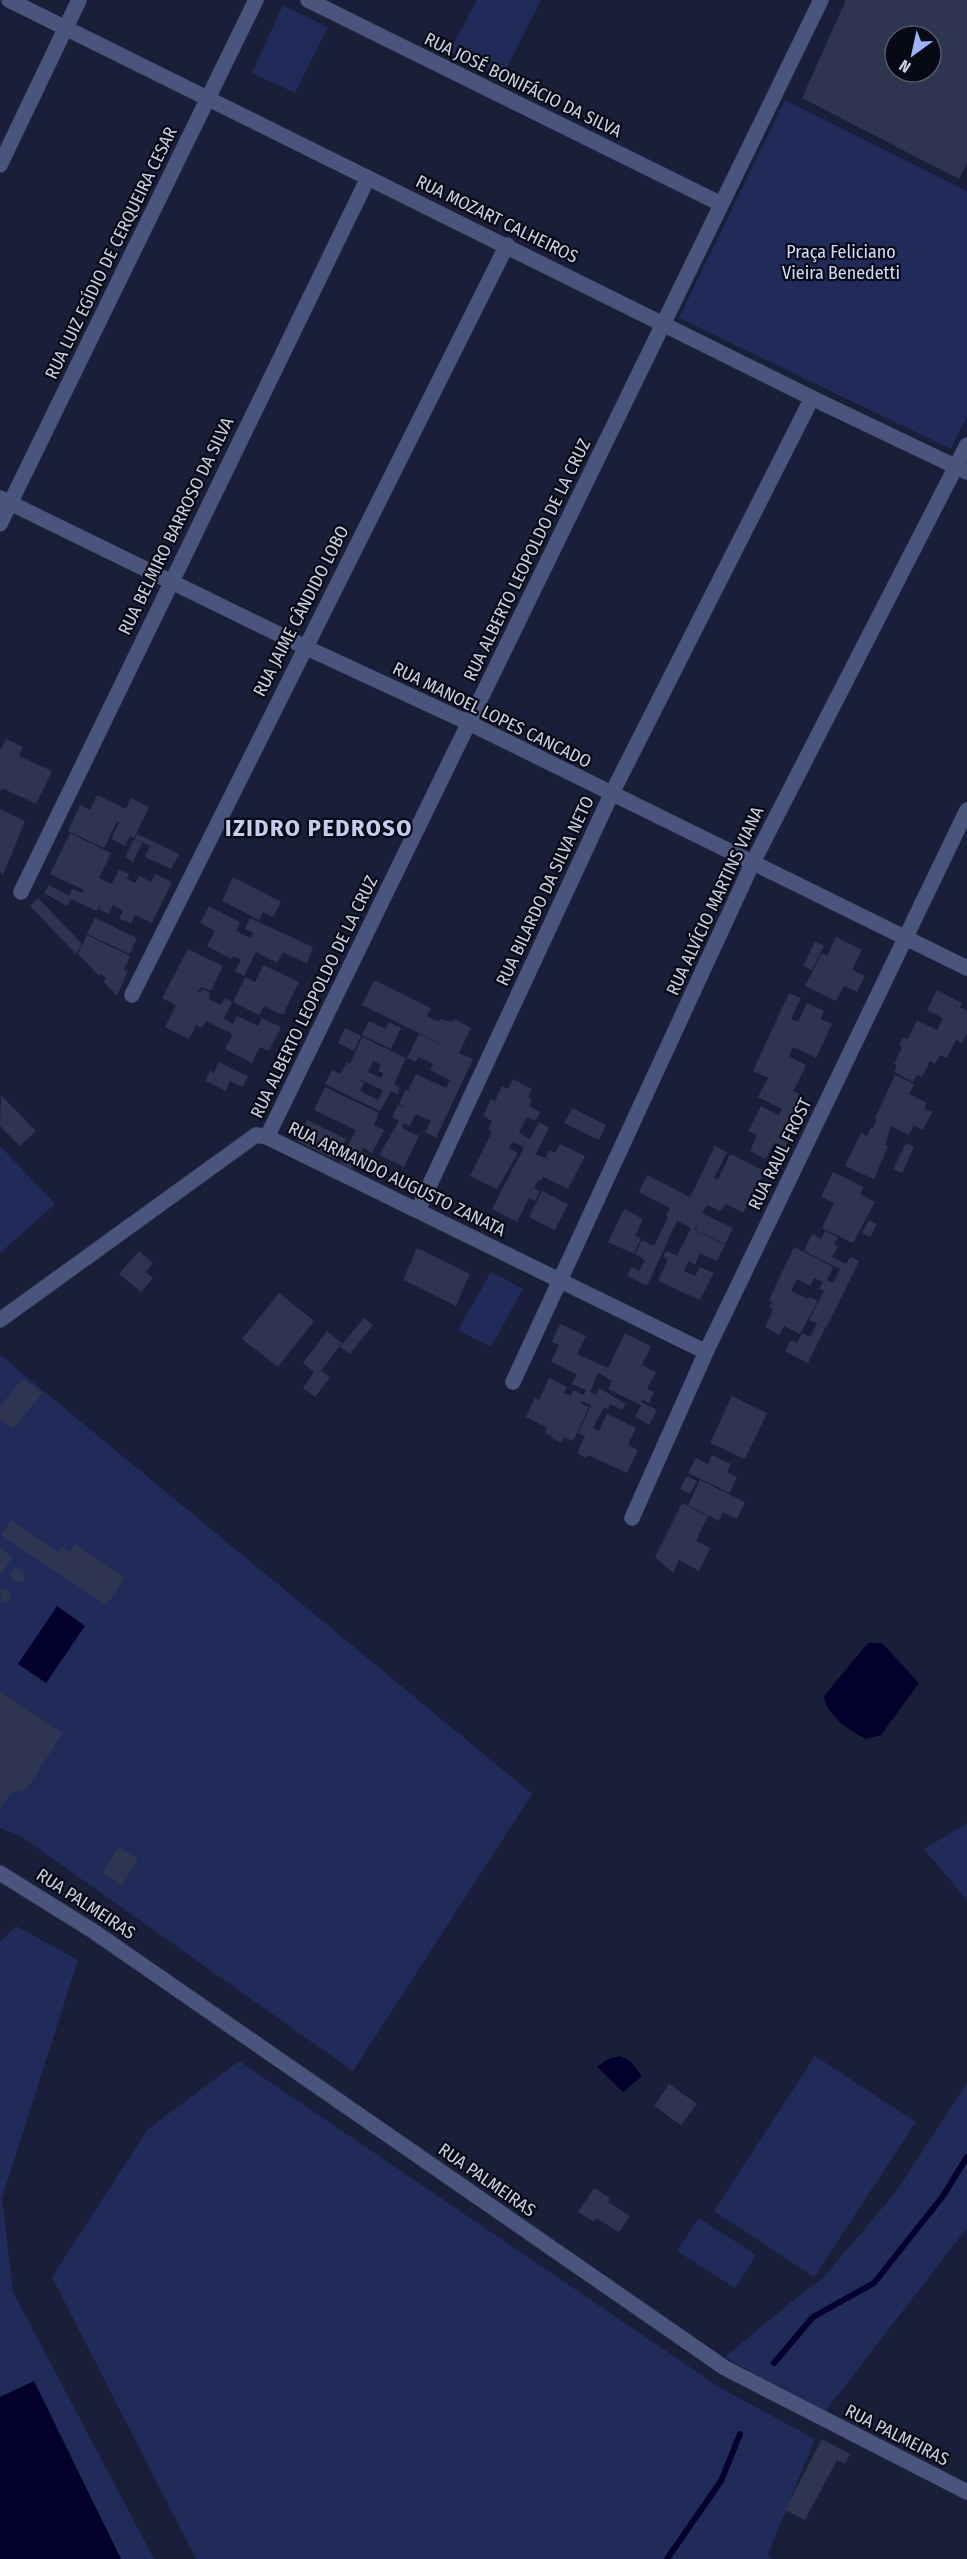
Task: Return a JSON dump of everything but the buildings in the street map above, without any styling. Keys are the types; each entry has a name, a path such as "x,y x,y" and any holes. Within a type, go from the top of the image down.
{"street":[{"name":"RUA MOZART CALHEIROS","path":"9,0 962,470"},
{"path":"0,165 79,0"},
{"name":"RUA LUIZ EGÍDIO DE CERQUEIRA CESAR","path":"0,524 5,500 256,0"},
{"name":"RUA JOSÉ BONIFÁCIO DA SILVA","path":"308,0 721,204"},
{"name":"RUA ALBERTO LEOPOLDO DE LA CRUZ","path":"267,1137 821,0"},
{"name":"RUA BELMIRO BARROSO DA SILVA","path":"21,892 368,178"},
{"name":"RUA JAIME CÂNDIDO LOBO","path":"132,995 507,245"},
{"name":"RUA BILARDO DA SILVA NETO","path":"418,1210 611,795 812,398"},
{"name":"RUA ALVÍCIO MARTINS VIANA","path":"513,1382 753,862 962,470 967,445"},
{"name":"RUA MANOEL LOPES CANCADO","path":"5,500 305,647 469,723 611,795 753,862 967,968"},
{"name":"RUA RAUL FROST","path":"632,1518 706,1352 967,810"},
{"name":"RUA ARMANDO AUGUSTO ZANATA","path":"0,1320 256,1135 267,1137 706,1352"},
{"name":"RUA PALMEIRAS","path":"0,1873 84,1925 725,2368 967,2492"}],"green space":[{"path":"477,0 541,0 502,77 449,52"},
{"path":"283,5 328,27 295,93 252,73"},
{"name":"Praça Feliciano Vieira Benedetti","path":"785,100 967,191 967,416 951,449 679,318"},
{"path":"0,1146 55,1204 0,1253"},
{"path":"491,1272 523,1289 491,1347 458,1330"},
{"path":"0,1355 532,1794 353,2071 22,1837 0,1828"},
{"path":"967,1823 967,1900 924,1849"},
{"path":"16,1926 78,1960 2,2198 13,2292 154,2559 0,2559 0,1942"},
{"path":"815,2056 916,2122 814,2277 714,2211"},
{"path":"239,2061 722,2389 815,2439 768,2554 771,2559 196,2559 52,2277 148,2129"},
{"path":"967,2083 967,2228 823,2414 725,2357 822,2279 895,2193"},
{"path":"699,2218 756,2255 735,2288 677,2251"}],"shaded area":[{"path":"57,1606 85,1626 46,1683 18,1664"},
{"path":"868,1643 882,1643 919,1683 881,1735 866,1739 846,1727 834,1716 824,1696"},
{"path":"620,2056 630,2061 642,2076 623,2092 597,2067 608,2059"},
{"path":"34,2381 121,2559 0,2559 0,2397"}],"waterway":[{"path":"774,2363 813,2317 874,2283 943,2196 967,2157"},
{"path":"667,2559 721,2481 740,2434"}],"district":[{"name":"IZIDRO PEDROSO","path":"319,828"}]}
